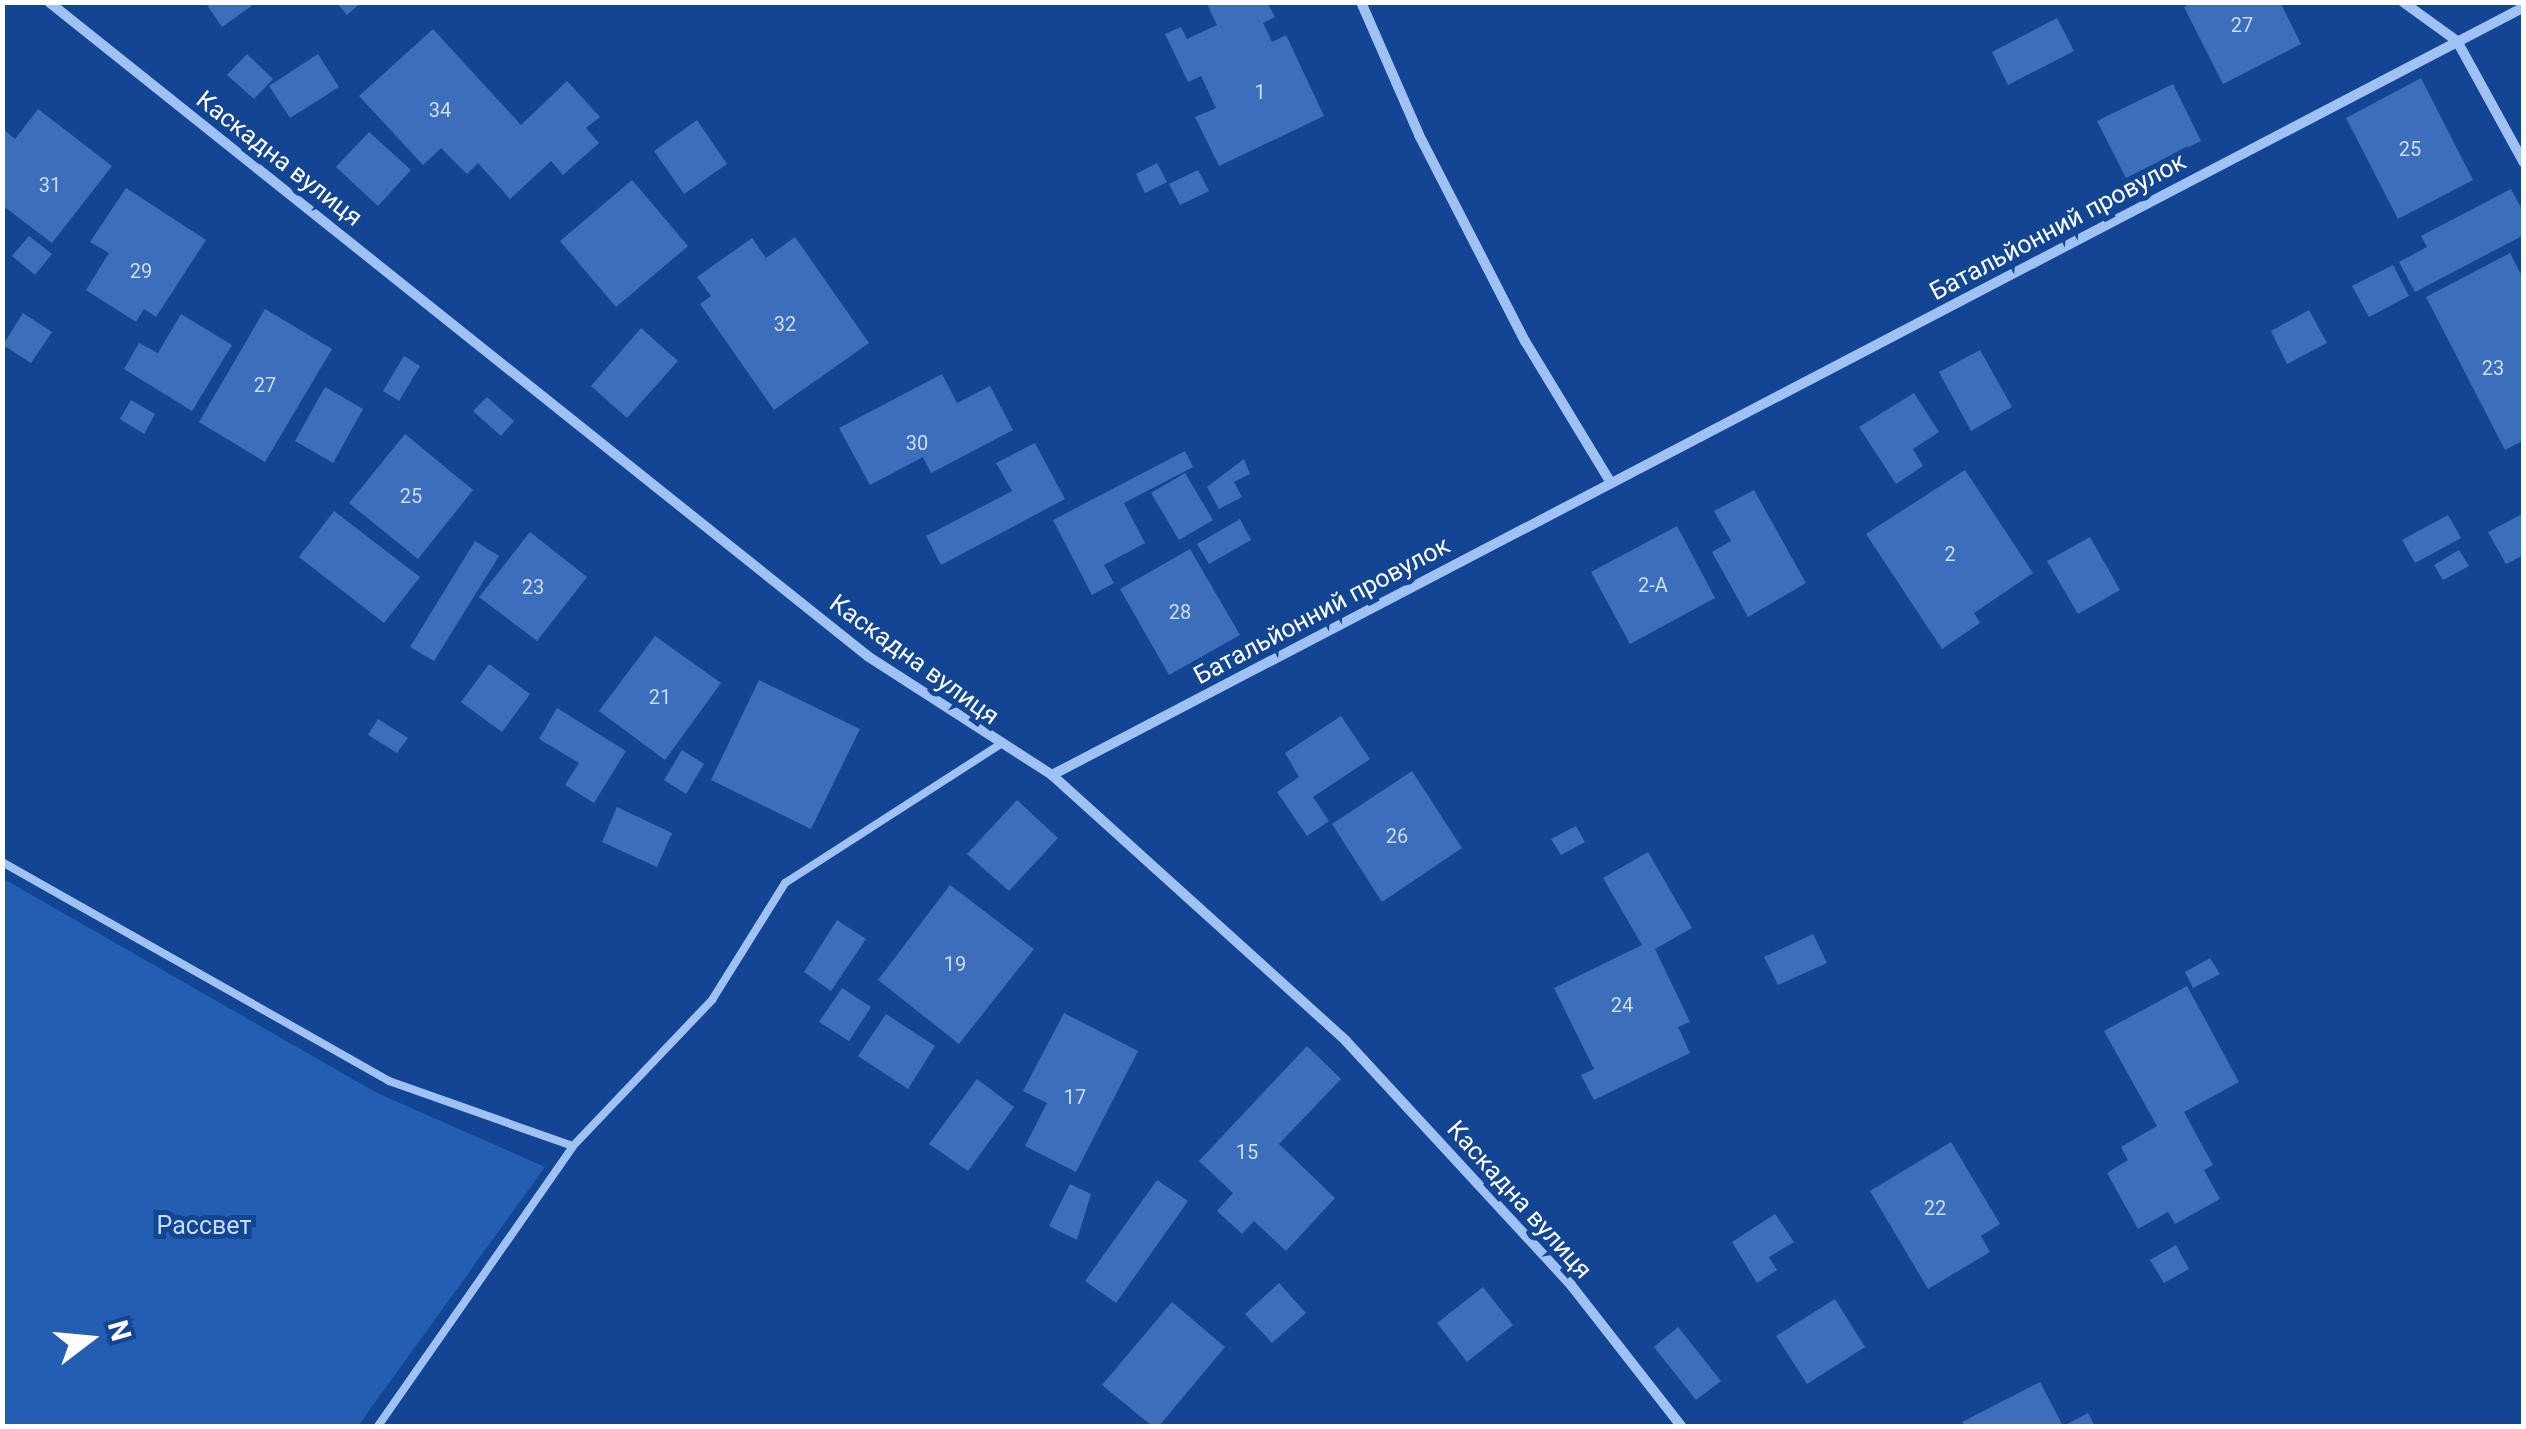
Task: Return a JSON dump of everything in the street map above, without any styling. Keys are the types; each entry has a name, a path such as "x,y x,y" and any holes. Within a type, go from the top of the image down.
{"street":[{"name":"Каскадна вулиця","path":"49,2 869,657 998,745 1052,775 1346,1041 1571,1285 1682,1426"},
{"path":"1361,2 1419,136 1525,341 1610,483"},
{"path":"2402,2 2457,41 2524,162"},
{"name":"Батальйонний провулок","path":"1052,775 2524,7"}],"lane":[{"path":"378,1426 574,1146 712,1000 785,882 998,745"},
{"path":"2,862 389,1082 574,1146"}],"green space":[{"name":"Рассвет","path":"2,878 377,1093 545,1167 358,1426 3,1426"}],"building":[{"path":"205,2 257,2 222,27"},
{"path":"336,2 362,2 347,15"},
{"path":"1215,2 1267,2 1275,17 1263,23 1272,42 1286,35 1324,116 1219,166 1195,117 1216,108 1201,76 1188,82 1165,34 1181,27 1187,39 1217,25 1208,6"},
{"path":"2192,2 2280,2 2301,44 2223,84 2184,7"},
{"path":"2057,18 2074,51 2008,85 1992,52"},
{"path":"433,29 521,125 567,81 600,117 586,128 599,143 563,175 551,161 510,199 478,163 467,174 441,148 423,165 359,96"},
{"path":"247,54 273,79 254,99 227,75"},
{"path":"318,54 339,87 290,118 269,86"},
{"path":"2421,78 2473,180 2398,219 2346,118"},
{"path":"2173,84 2201,141 2126,178 2097,121"},
{"path":"38,109 112,166 52,243 2,205 2,128 15,139"},
{"path":"697,120 727,164 684,194 654,151"},
{"path":"369,132 411,170 378,206 336,167"},
{"path":"1157,163 1167,182 1145,193 1136,174"},
{"path":"1198,170 1209,191 1180,205 1169,184"},
{"path":"632,180 688,246 616,307 560,241"},
{"path":"126,188 206,240 156,317 144,309 136,322 86,290 109,253 90,242"},
{"path":"2511,189 2524,213 2524,235 2415,292 2399,262 2427,247 2421,236"},
{"path":"29,236 52,254 35,275 12,256"},
{"path":"795,237 869,343 774,410 700,304 711,296 697,277 752,238 766,258"},
{"path":"2510,253 2524,280 2524,440 2505,450 2426,297"},
{"path":"2393,265 2409,296 2369,317 2352,286"},
{"path":"265,309 332,349 265,462 199,422"},
{"path":"2309,310 2327,343 2287,364 2271,331"},
{"path":"23,313 52,332 31,363 3,345"},
{"path":"181,314 232,345 192,411 124,369 139,343 158,353"},
{"path":"641,328 678,361 627,418 591,386"},
{"path":"1980,350 2012,407 1971,431 1939,372"},
{"path":"404,356 420,366 399,401 383,391"},
{"path":"942,374 957,403 990,386 1013,430 931,473 923,457 870,485 839,428"},
{"path":"325,387 363,409 333,463 295,441"},
{"path":"1914,393 1939,432 1913,449 1923,466 1896,484 1859,427"},
{"path":"487,397 514,421 501,436 473,411"},
{"path":"131,400 155,414 144,434 120,419"},
{"path":"405,434 473,490 418,559 349,503"},
{"path":"1035,443 1065,499 941,565 926,536 1012,491 996,463"},
{"path":"1185,451 1193,467 1124,503 1145,543 1104,565 1114,583 1092,595 1053,520"},
{"path":"1244,459 1250,474 1234,482 1242,497 1219,509 1207,487"},
{"path":"1965,470 2033,573 1974,613 1980,623 1942,649 1866,534"},
{"path":"1185,473 1213,520 1179,540 1151,493"},
{"path":"1754,490 1806,583 1748,617 1712,552 1731,541 1714,511"},
{"path":"334,511 420,577 384,623 299,557"},
{"path":"2524,513 2524,555 2506,564 2488,532"},
{"path":"2448,515 2461,538 2415,563 2402,540"},
{"path":"1240,519 1251,540 1209,564 1197,544"},
{"path":"1677,526 1715,598 1630,644 1591,572"},
{"path":"530,532 587,577 537,641 479,597"},
{"path":"2090,537 2120,590 2078,614 2047,561"},
{"path":"475,541 499,556 434,661 410,647"},
{"path":"1190,549 1240,635 1169,675 1120,589"},
{"path":"2459,550 2469,566 2443,580 2434,565"},
{"path":"655,636 721,683 665,760 599,711"},
{"path":"489,664 530,694 502,732 461,702"},
{"path":"759,680 860,729 811,829 711,780"},
{"path":"557,708 626,751 594,803 565,785 579,763 539,739"},
{"path":"1341,716 1370,759 1313,797 1329,821 1307,836 1277,792 1299,777 1285,753"},
{"path":"378,719 408,738 397,753 368,735"},
{"path":"682,750 704,764 686,794 664,780"},
{"path":"1412,771 1462,848 1382,902 1332,824"},
{"path":"1017,800 1058,838 1009,891 967,854"},
{"path":"617,807 672,833 657,867 602,842"},
{"path":"1576,826 1585,842 1561,855 1551,839"},
{"path":"1648,852 1692,928 1655,949 1690,1022 1678,1027 1690,1053 1594,1100 1581,1075 1594,1069 1554,988 1642,945 1603,878"},
{"path":"950,885 1034,949 959,1044 878,980"},
{"path":"837,920 866,939 831,991 804,972"},
{"path":"1813,934 1827,963 1778,985 1764,957"},
{"path":"2210,958 2220,974 2193,988 2185,972"},
{"path":"2187,986 2239,1082 2184,1112 2213,1165 2204,1170 2220,1199 2175,1224 2168,1212 2138,1229 2107,1173 2128,1160 2121,1147 2157,1126 2104,1031"},
{"path":"842,988 871,1007 849,1041 819,1022"},
{"path":"1064,1013 1138,1051 1076,1172 1025,1146 1047,1103 1023,1091"},
{"path":"886,1014 935,1046 908,1089 858,1056"},
{"path":"1307,1046 1341,1079 1279,1144 1335,1198 1286,1251 1254,1221 1242,1234 1217,1211 1233,1193 1199,1161"},
{"path":"977,1079 1014,1107 968,1171 929,1144"},
{"path":"1951,1142 2000,1224 1981,1236 1990,1252 1928,1289 1870,1191"},
{"path":"1157,1180 1188,1201 1116,1303 1085,1281"},
{"path":"1070,1184 1091,1194 1077,1240 1049,1226"},
{"path":"1775,1214 1794,1242 1769,1257 1777,1270 1757,1283 1732,1242"},
{"path":"2176,1245 2189,1269 2164,1283 2150,1260"},
{"path":"1279,1283 1306,1313 1272,1343 1245,1314"},
{"path":"1483,1287 1513,1325 1467,1362 1437,1323"},
{"path":"1835,1299 1865,1347 1807,1384 1776,1336"},
{"path":"1172,1302 1225,1347 1159,1426 1152,1426 1102,1385"},
{"path":"1678,1327 1721,1381 1696,1400 1654,1347"},
{"path":"2040,1382 2063,1426 1965,1426 1962,1422"},
{"path":"2088,1413 2095,1426 2063,1426"}]}
